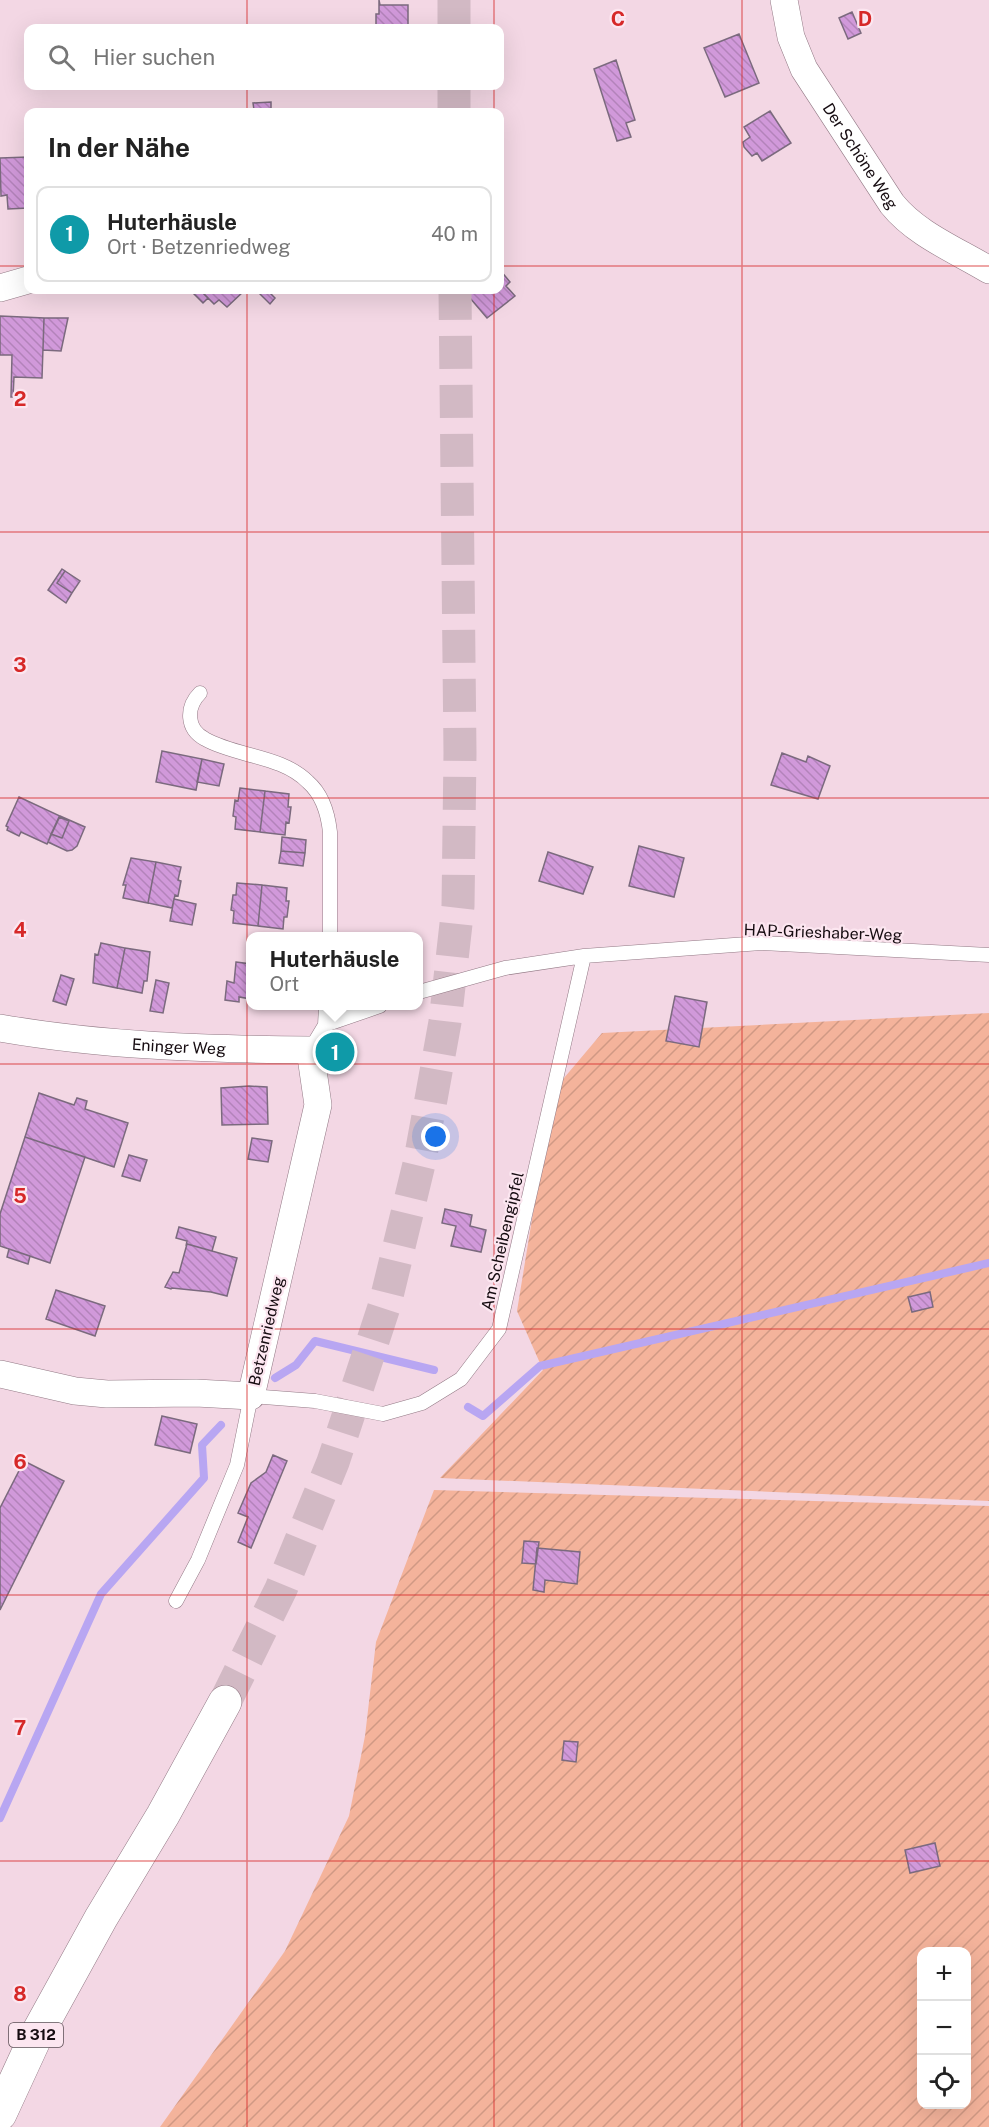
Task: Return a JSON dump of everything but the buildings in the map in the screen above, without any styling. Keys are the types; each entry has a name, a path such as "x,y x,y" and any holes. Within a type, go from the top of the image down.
{"main road":[{"name":"B 312","path":"0,2114 36,2036 101,1918 164,1815 225,1702"}],"street":[{"name":"Der Schöne Weg","path":"784,0 791,37 804,69 892,204 914,226 989,270"},
{"path":"0,288 24,281"},
{"name":"Eninger Weg","path":"0,1028 61,1038 140,1046 310,1050"},
{"name":"Betzenriedweg","path":"251,1396 318,1105 310,1050"},
{"path":"0,1374 53,1387 107,1394 196,1393 251,1396"}],"lane":[{"path":"200,693 193,699 189,717 192,727 203,739 295,771 308,781 322,802 328,816 330,832 330,932"},
{"name":"HAP-Grieshaber-Weg","path":"423,991 506,968 584,956 761,943 989,955"},
{"name":"Am Scheibengipfel","path":"251,1396 315,1401 383,1414 422,1403 461,1379 483,1352 499,1329 584,956"},
{"path":"310,1050 325,1024 326,1010"},
{"path":"325,1024 366,1010"},
{"name":"Betzenriedweg","path":"176,1601 198,1560 237,1465 251,1396"}],"shaded area":[{"path":"989,1013 989,1501 440,1478 543,1370 517,1311 553,1091 602,1033"},
{"path":"434,1490 989,1506 989,2127 160,2127 285,1951 349,1816 365,1736 376,1642"}],"waterway":[{"path":"468,1407 483,1416 540,1366 989,1263"},
{"path":"275,1378 296,1365 315,1341 434,1370"},
{"path":"0,1818 101,1594 204,1478 202,1445 221,1425"}],"tunnel":[{"path":"454,0 454,24"},
{"path":"454,90 454,108"},
{"path":"225,1702 281,1589 333,1462 385,1304 420,1160 445,1022 458,906 460,753 455,294"}],"place":[{"name":"Huterhäusle","path":"335,1052"}]}
